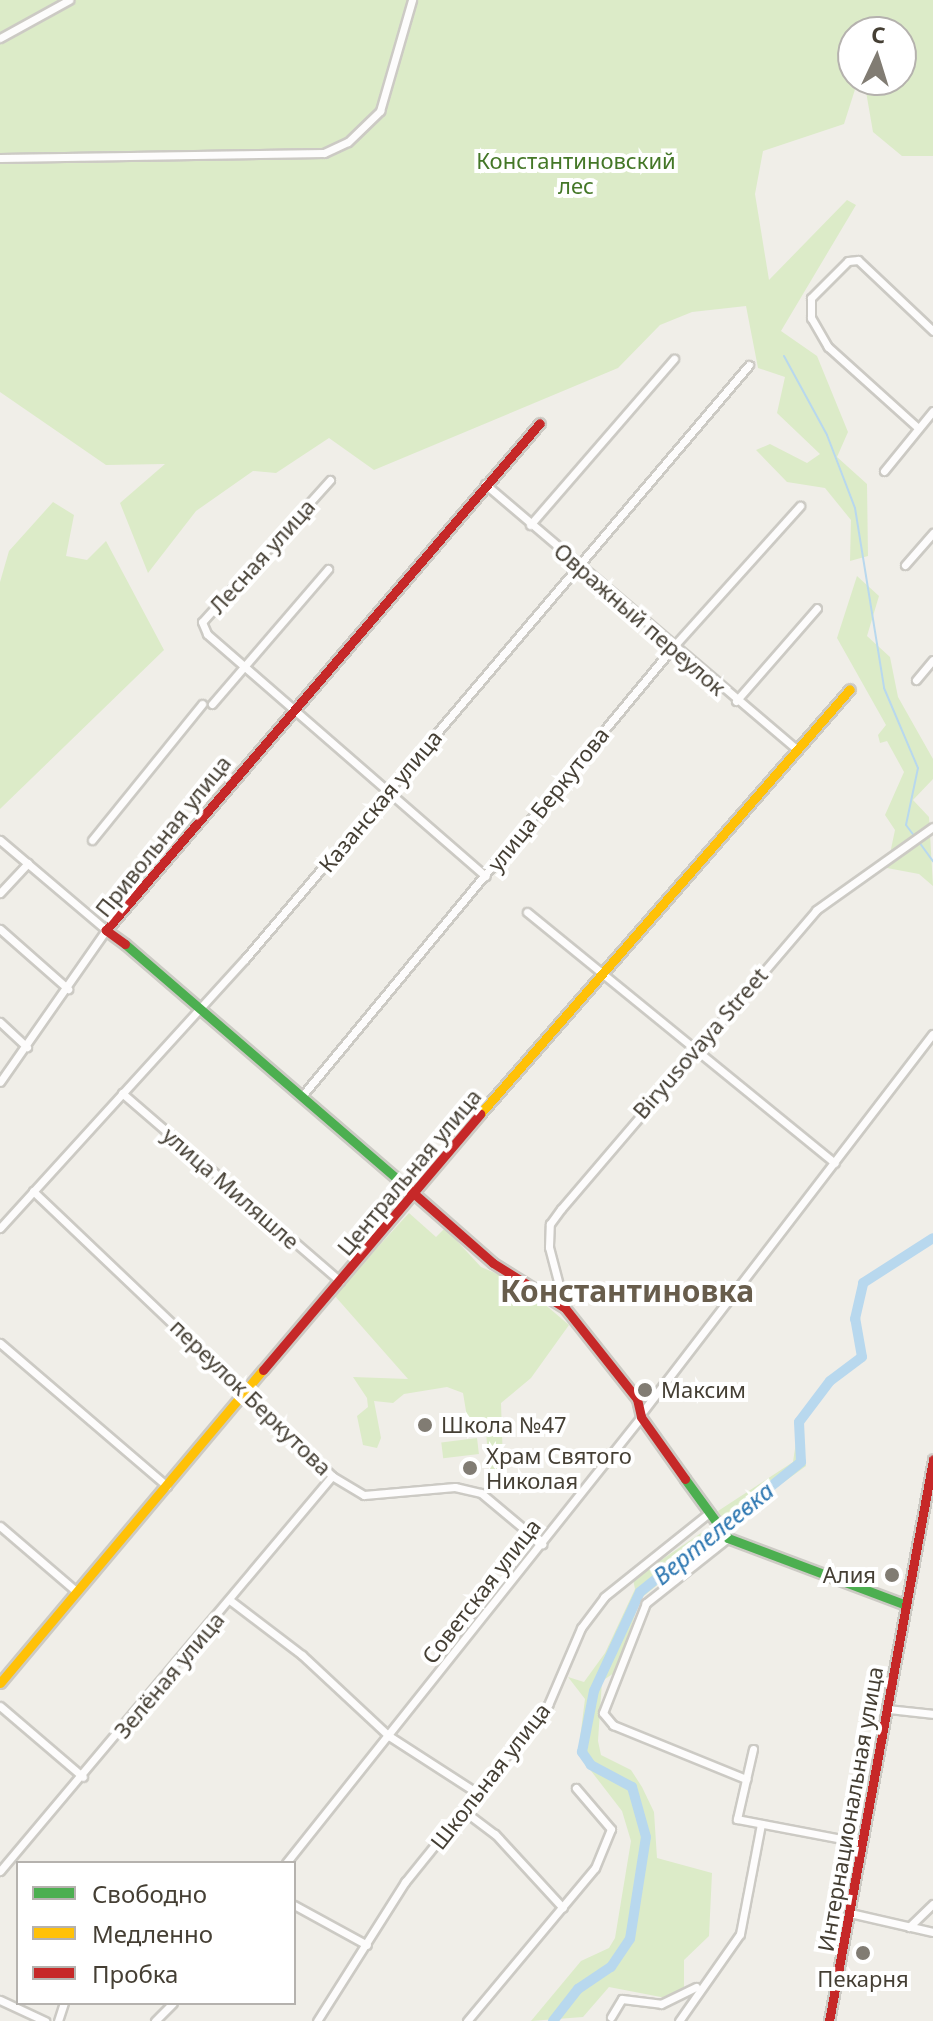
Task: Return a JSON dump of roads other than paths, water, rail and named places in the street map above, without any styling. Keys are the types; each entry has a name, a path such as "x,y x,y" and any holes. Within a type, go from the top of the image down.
{"street":[{"path":"0,38 69,0"},
{"path":"0,158 324,153 348,142 380,111 412,0"},
{"path":"917,427 845,367 811,318 811,298 848,261 858,260 933,331"},
{"path":"530,525 674,359"},
{"name":"Казанская улица","path":"0,1228 388,792 749,365"},
{"path":"884,471 933,411"},
{"name":"Привольная улица","path":"540,423 106,930 418,1193 493,1263 565,1308"},
{"name":"Лесная улица","path":"245,668 207,634 202,622 330,480"},
{"name":"Овражный переулок","path":"485,484 736,701 798,750"},
{"name":"улица Беркутова","path":"302,1096 673,647 800,506"},
{"path":"905,565 933,533"},
{"path":"212,704 328,569"},
{"path":"736,701 817,608"},
{"path":"916,680 933,660"},
{"path":"245,668 485,876"},
{"name":"Центральная улица","path":"0,1683 340,1281 850,689"},
{"path":"92,840 202,704"},
{"name":"Biryusovaya Street","path":"565,1308 549,1247 550,1224 693,1049 816,910 933,827"},
{"path":"0,840 106,930 68,989 0,1082"},
{"path":"0,893 28,863"},
{"path":"527,912 835,1163"},
{"path":"0,929 68,989"},
{"path":"0,1022 27,1047"},
{"name":"Советская улица","path":"288,1861 542,1544 933,1034"},
{"name":"улица Миляшле","path":"122,1093 340,1281"},
{"name":"переулок Беркутова","path":"33,1191 332,1476 364,1495 455,1487 481,1493 542,1544"},
{"path":"565,1308 643,1413 728,1538 904,1604"},
{"path":"0,1343 167,1486"},
{"name":"Интернациональная улица","path":"829,2021 933,1460"},
{"name":"Зелёная улица","path":"0,1871 231,1601 332,1476"},
{"name":"Школьная улица","path":"317,2021 405,1882 548,1705 581,1628 604,1597 709,1513"},
{"path":"0,1526 77,1592"},
{"path":"728,1538 646,1603 603,1713 613,1725 746,1779"},
{"path":"231,1601 302,1655 389,1736 477,1793"},
{"path":"0,1706 83,1777"},
{"path":"888,1709 933,1714"},
{"path":"753,1749 737,1819 863,1843"},
{"path":"467,2021 595,1868 611,1829 576,1788"},
{"path":"464,1811 495,1834 563,1908"},
{"path":"679,2021 704,1981 740,1934 761,1824"},
{"path":"909,1927 933,1904"},
{"path":"296,1906 367,1945"},
{"path":"850,1913 933,1932"},
{"path":"611,2017 622,1999 670,2002 704,1981"},
{"path":"0,2000 45,2021"},
{"path":"155,2021 171,2005"}],"waterway":[{"path":"784,356 827,435 855,508 884,688 918,768 906,825 915,837"},
{"path":"919,842 933,861"},
{"name":"Вертелеевка","path":"553,2021 578,1989 611,1967 630,1939 646,1837 632,1787 591,1765 582,1752 594,1691 640,1592 801,1462 799,1422 830,1381 862,1357 855,1319 863,1283 933,1238"}],"place":[{"name":"Максим","path":"645,1390"},
{"name":"Школа №47","path":"425,1425"},
{"name":"Храм Святого Николая","path":"470,1468"},
{"name":"Алия","path":"892,1575"},
{"name":"Пекарня","path":"863,1953"}],"district":[{"name":"Константиновка","path":"627,1291"}],"park label":[{"name":"Константиновский лес","path":"576,172"}]}
